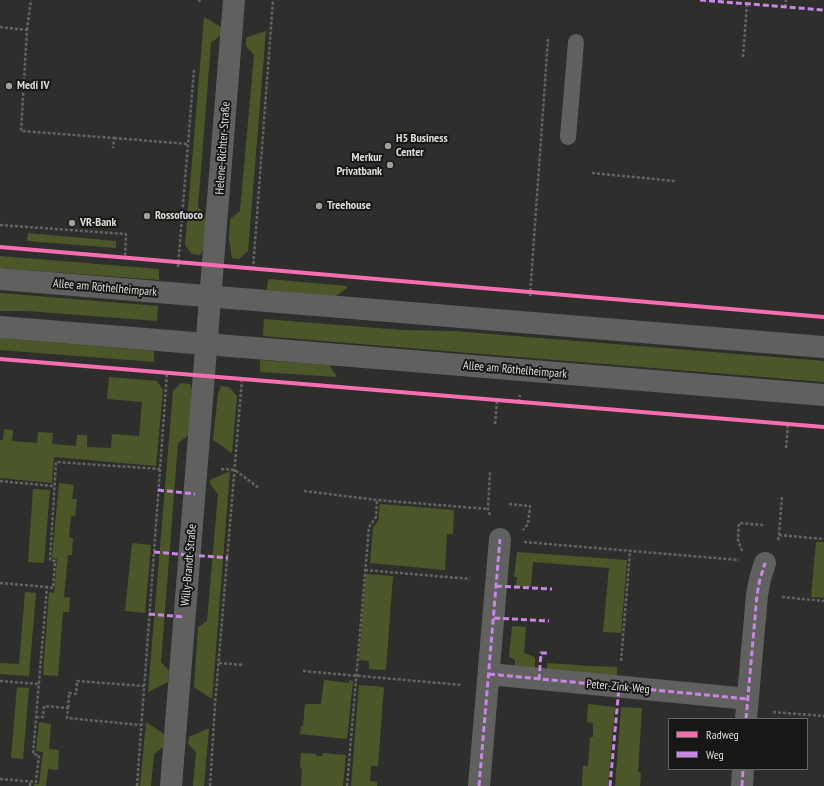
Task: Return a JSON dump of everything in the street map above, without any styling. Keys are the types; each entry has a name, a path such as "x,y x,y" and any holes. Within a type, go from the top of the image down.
{"street":[{"name":"Helene-Richter-Straße","path":"211,297 234,0"},
{"name":"Allee am Röthelheimpark","path":"0,280 824,347"},
{"path":"207,344 211,297"},
{"name":"Allee am Röthelheimpark","path":"0,327 824,395"},
{"name":"Willy-Brandt-Straße","path":"171,786 207,344"},
{"path":"479,786 500,539"},
{"path":"747,709 757,595 760,579 766,563"},
{"name":"Peter-Zink-Weg","path":"489,681 619,687 747,709"},
{"path":"742,786 743,770"}],"lane":[{"path":"568,137 576,42"}],"path":[{"path":"30,0 21,131 188,144"},
{"path":"254,269 273,0"},
{"path":"785,7 786,0"},
{"path":"743,57 748,4"},
{"path":"0,27 27,30"},
{"path":"530,292 548,39"},
{"path":"176,294 194,70"},
{"path":"113,148 114,138"},
{"path":"592,173 675,181"},
{"path":"0,225 126,234 125,258"},
{"path":"137,786 167,373"},
{"path":"210,786 215,705 242,379"},
{"path":"495,424 498,400"},
{"path":"786,448 788,424"},
{"path":"0,583 53,588 56,560 50,560 56,462 160,469"},
{"path":"197,467 235,470 259,488"},
{"path":"490,472 488,509 500,539 630,552 766,563 775,549 779,535 782,496"},
{"path":"0,481 54,486"},
{"path":"304,491 377,500 488,509"},
{"path":"347,786 369,527 376,517 377,500"},
{"path":"509,504 530,506 528,524"},
{"path":"738,540 739,523 764,525"},
{"path":"779,535 824,539"},
{"path":"619,687 630,552"},
{"path":"365,570 497,581"},
{"path":"0,779 36,782 39,755 33,754 47,587"},
{"path":"757,595 824,601"},
{"path":"219,663 244,665"},
{"path":"303,671 356,676 489,681"},
{"path":"0,681 39,684"},
{"path":"141,725 68,718 69,693 76,694 77,681 144,686"},
{"path":"36,717 43,718 44,706 68,708"},
{"path":"747,709 824,716"},
{"path":"30,781 30,786"}],"green space":[{"path":"204,17 221,27 221,35 211,43 198,207 207,217 203,250 200,255 192,254 185,245"},
{"path":"266,31 248,251 239,259 232,258 229,239 230,219 240,211 254,55 246,46 246,39"},
{"path":"28,233 116,241 116,248 27,241"},
{"path":"0,256 159,269 159,280 0,268"},
{"path":"268,279 347,286 347,288 336,296 267,290"},
{"path":"0,293 158,306 157,321 27,311 0,311"},
{"path":"264,319 402,330 453,331 824,361 824,382 263,336"},
{"path":"0,338 154,351 154,362 0,350"},
{"path":"260,360 329,365 337,377 260,372"},
{"path":"109,377 157,381 163,390 156,466 54,457 52,483 0,478 0,440 3,440 4,429 13,430 12,441 37,443 38,432 53,433 52,444 76,446 77,435 87,435 87,447 111,448 112,434 139,436 142,402 107,399"},
{"path":"181,383 190,384 192,390 189,435 178,443 161,662 169,671 168,682 148,692 173,391"},
{"path":"221,386 229,387 237,396 232,453 213,440 218,394"},
{"path":"230,471 212,699 194,687 198,627 207,621 218,494 210,484 210,480"},
{"path":"59,483 74,485 72,499 77,499 75,516 71,516 69,537 73,538 72,555 68,555 64,597 70,598 69,612 63,612 58,676 43,675 49,592 54,593 57,559 52,558"},
{"path":"33,489 50,490 44,563 28,562"},
{"path":"380,504 454,510 453,534 447,534 445,570 370,563 373,528 378,521"},
{"path":"816,542 824,542 824,598 811,597"},
{"path":"132,543 151,545 145,613 125,611"},
{"path":"517,552 627,560 621,633 603,632 609,568 533,562 531,587 516,586 517,577 514,577"},
{"path":"366,574 393,576 386,670 369,669 369,661 359,660"},
{"path":"25,592 36,593 29,676 0,674 0,663 19,664"},
{"path":"512,626 526,627 524,653 535,657 535,668 515,666 515,660 509,657"},
{"path":"547,663 617,667 617,676 547,669"},
{"path":"324,680 349,683 349,680 353,681 347,739 300,734 301,726 303,726 305,704 321,704"},
{"path":"359,685 384,687 378,766 371,766 370,781 377,782 377,786 351,786"},
{"path":"17,687 29,688 23,759 11,758"},
{"path":"588,704 615,707 608,786 582,786 583,766 588,766 590,737 593,737 593,723 587,722"},
{"path":"621,707 642,708 638,772 641,773 640,786 615,786"},
{"path":"39,722 51,724 49,749 59,750 58,770 48,769 46,786 34,786 34,784 39,784 43,752 36,751"},
{"path":"146,722 164,734 163,747 154,754 151,786 140,786"},
{"path":"209,728 204,786 193,786 196,752 188,744 189,737"},
{"path":"301,753 316,754 316,756 322,756 323,753 346,755 343,786 301,786"}],"marked path":[{"path":"700,0 824,10"},
{"path":"158,490 195,494"},
{"path":"479,786 500,539"},
{"path":"154,552 228,558"},
{"path":"746,718 757,595 765,563"},
{"path":"496,586 552,589"},
{"path":"149,614 184,617"},
{"path":"494,618 549,621"},
{"path":"539,680 541,653 547,653"},
{"path":"489,674 748,699"},
{"path":"610,786 619,687"},
{"path":"742,786 743,770"}],"cycle path":[{"path":"0,247 824,317"},
{"path":"0,359 824,427"}],"place":[{"name":"Medi IV","path":"9,86"},
{"name":"H5 Business Center","path":"388,146"},
{"name":"Merkur Privatbank","path":"390,165"},
{"name":"Treehouse","path":"319,206"},
{"name":"Rossofuoco","path":"147,216"},
{"name":"VR-Bank","path":"72,223"}]}
